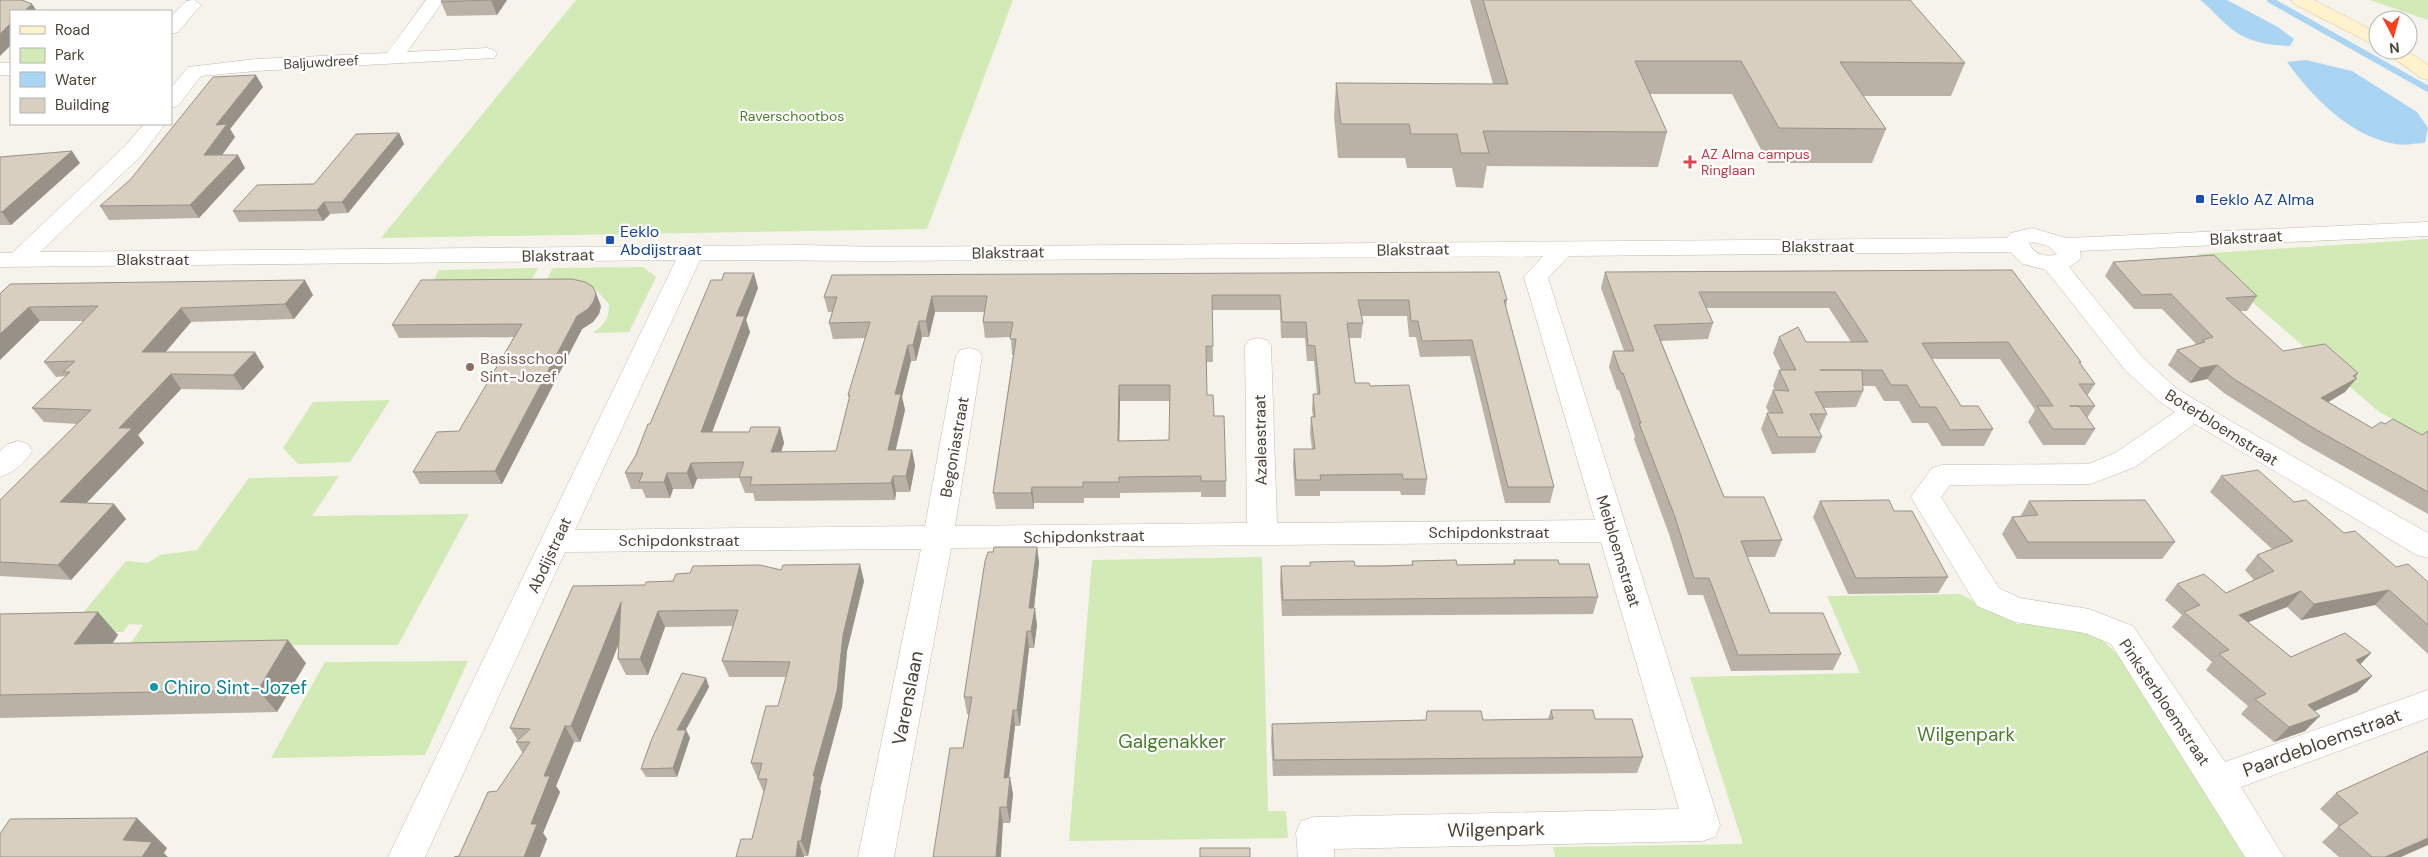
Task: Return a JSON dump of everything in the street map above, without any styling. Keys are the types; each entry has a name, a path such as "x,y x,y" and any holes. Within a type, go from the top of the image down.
{"main road":[{"path":"2300,0 2368,36"},
{"path":"2408,60 2428,74"}],"street":[{"path":"393,58 435,0"},
{"path":"172,27 192,5"},
{"name":"Baljuwdreef","path":"172,67 196,72 256,65 487,54"},
{"path":"172,101 196,72"},
{"path":"9,260 133,151 153,125"},
{"name":"Blakstraat","path":"9,260 691,253 2016,245 2026,256 2428,229"},
{"path":"1493,248 1536,277 1564,248"},
{"name":"Abdijstraat","path":"406,857 691,253"},
{"name":"Boterbloemstraat","path":"2058,254 2134,364 2168,395 2428,548"},
{"name":"Meibloemstraat","path":"1536,277 1702,825"},
{"name":"Azaleastraat","path":"1258,346 1262,534"},
{"name":"Begoniastraat","path":"938,539 969,356"},
{"name":"Pinksterbloemstraat","path":"2194,412 2125,460 2091,474 1942,475 1926,497 1988,597 2015,610 2089,621 2122,635 2137,655 2266,857"},
{"name":"Schipdonkstraat","path":"555,541 938,539 1613,531"},
{"name":"Varenslaan","path":"876,857 938,539"},
{"name":"Paardebloemstraat","path":"2216,780 2428,704"},
{"name":"Wilgenpark","path":"1316,857 1314,833 1702,825"}],"green space":[{"name":"Raverschootbos","path":"576,0 1013,0 927,229 381,238"},
{"path":"2370,0 2428,0 2428,20 2418,17 2418,10 2399,10"},
{"path":"2428,239 2428,438 2379,412 2197,254"},
{"path":"643,267 656,277 629,332 593,333 606,321 609,309 609,304 596,290 543,287 553,268"},
{"path":"538,268 525,292 427,293 439,270"},
{"path":"390,400 350,462 298,464 283,448 313,402"},
{"path":"339,476 312,516 469,514 398,645 235,645 121,658 143,625 129,624 123,632 67,632 126,561 147,563 160,555 197,550 249,478"},
{"name":"Galgenakker","path":"1262,557 1268,811 1286,811 1288,838 1069,841 1092,560"},
{"name":"Wilgenpark","path":"1960,594 2017,624 2068,625 2100,638 2127,663 2245,857 1555,857 1553,847 1743,844 1690,677 1860,673 1827,596"},
{"path":"468,661 425,755 271,758 325,662"}],"water":[{"path":"2200,0 2227,0 2278,27 2294,39 2290,46 2273,45 2249,39 2228,26"},
{"path":"2306,60 2352,71 2417,112 2428,128 2425,143 2395,144 2379,140 2348,124 2321,102 2287,62"}],"building":[{"path":"0,0 22,0 32,4 25,10 10,10 10,24 0,34"},
{"path":"442,0 491,0 441,2"},
{"path":"1483,0 1910,0 1965,63 1840,62 1886,129 1779,128 1741,61 1635,61 1667,132 1483,131 1489,153 1461,153 1457,134 1411,134 1409,124 1341,124 1336,83 1508,84"},
{"path":"256,75 216,125 227,124 204,155 238,155 190,205 100,206 130,180 213,77"},
{"path":"399,133 342,202 324,202 317,210 233,211 257,185 314,184 356,134"},
{"path":"72,151 2,212 0,212 0,157"},
{"path":"2214,255 2257,296 2226,298 2283,351 2325,344 2358,373 2353,376 2357,378 2321,398 2372,428 2381,422 2385,424 2393,419 2422,435 2428,431 2428,492 2315,429 2234,379 2217,365 2200,368 2177,350 2205,342 2202,340 2213,337 2171,294 2142,295 2113,262"},
{"path":"2012,270 2081,362 2079,362 2095,384 2079,384 2095,406 2079,406 2095,429 2053,429 2037,406 2053,406 2008,342 1922,343 1961,406 1978,406 1993,429 1950,430 1936,407 1920,407 1907,385 1891,385 1882,370 1862,370 1863,391 1815,392 1827,414 1810,414 1822,437 1778,437 1767,413 1783,413 1773,390 1789,391 1779,370 1796,370 1779,337 1798,327 1806,342 1868,342 1835,292 1699,292 1713,323 1654,325 1724,497 1764,497 1782,540 1741,541 1770,613 1823,613 1841,654 1738,655 1709,578 1694,578 1675,517 1639,423 1641,423 1623,373 1621,373 1613,351 1634,351 1605,272"},
{"path":"1499,272 1507,300 1504,300 1554,487 1508,487 1472,340 1422,341 1418,321 1411,321 1409,300 1358,300 1363,323 1347,323 1355,383 1369,383 1370,386 1409,385 1427,479 1403,479 1402,474 1320,475 1321,480 1296,480 1294,449 1315,449 1311,417 1315,417 1313,394 1320,394 1315,346 1308,345 1306,322 1282,322 1280,295 1212,295 1213,346 1206,346 1207,395 1213,395 1214,416 1224,416 1226,481 1201,481 1201,476 1119,477 1119,482 1083,482 1083,487 1032,487 1031,493 993,493 1016,339 1010,339 1013,322 983,322 987,296 932,296 926,321 919,321 913,345 908,345 895,394 901,394 888,450 912,450 906,476 893,476 891,483 750,485 752,477 739,477 744,462 691,463 687,473 667,473 664,482 639,482 643,473 625,473 636,455 648,424 650,424 711,280 722,280 724,273 754,273 736,316 745,316 701,432 749,432 751,427 780,427 771,452 836,451 850,395 848,395 870,322 829,323 837,297 824,297 832,275","holes":["1119,385 1170,385 1169,440 1118,441"]},
{"path":"572,279 592,286 596,293 594,301 588,309 577,316 495,471 413,472 437,432 459,431 522,324 392,325 421,280"},
{"path":"305,280 285,304 181,308 142,352 255,352 233,375 171,374 119,428 132,428 60,502 114,504 58,565 0,562 0,500 91,410 32,408 70,372 63,372 75,361 44,362 98,306 29,307 0,334 0,294 10,284"},
{"path":"2258,470 2294,502 2306,500 2344,533 2355,531 2396,567 2408,564 2428,582 2428,625 2389,590 2314,604 2301,591 2239,615 2291,657 2345,633 2371,653 2356,660 2372,676 2308,705 2320,716 2289,727 2255,699 2266,694 2219,654 2229,650 2184,612 2200,605 2177,584 2204,574 2226,593 2274,571 2257,555 2293,541 2221,476"},
{"path":"1889,500 1894,511 1912,511 1948,577 1856,578 1820,501"},
{"path":"2145,500 2175,542 2028,542 2012,517 2038,515 2029,501"},
{"path":"994,547 1037,547 1029,608 1035,608 1031,631 1027,631 1017,710 1013,710 1004,778 1010,777 1007,807 1000,807 996,857 933,857 950,748 963,748 972,697 964,697 985,561 988,552 993,552"},
{"path":"1456,560 1457,565 1515,564 1514,560 1558,560 1559,564 1589,564 1598,597 1283,600 1281,566 1310,566 1310,562 1354,561 1355,566 1384,566 1413,565 1412,561"},
{"path":"860,564 843,635 837,691 813,776 815,776 801,841 798,841 796,857 736,857 741,839 752,839 767,779 758,779 762,763 751,763 766,706 778,706 790,662 722,661 738,610 658,611 640,659 618,659 621,602 571,726 565,726 544,776 550,776 531,824 537,824 524,857 454,857 459,856 488,792 497,791 530,742 516,742 530,729 510,728 573,586 645,585 646,582 673,581 676,574 690,573 693,566 760,565 781,570 783,565"},
{"path":"98,612 74,644 288,640 258,690 0,695 0,614"},
{"path":"682,673 706,678 677,730 686,730 673,768 641,769 651,741"},
{"path":"1551,710 1593,710 1595,719 1632,719 1643,757 1274,760 1272,724 1426,720 1427,711 1481,711 1483,720 1553,719"},
{"path":"2428,751 2428,838 2385,857 2372,857 2338,827 2358,813 2336,793"},
{"path":"137,818 123,840 152,842 142,857 0,857 0,834 10,819"},
{"path":"1200,848 1250,848 1250,857 1200,857"}],"waterway":[{"path":"2270,0 2428,89"}],"place":[{"name":"AZ Alma campus Ringlaan","path":"1690,162"},
{"name":"Eeklo AZ Alma","path":"2200,199"},
{"name":"Eeklo Abdijstraat","path":"610,240"},
{"name":"Basisschool Sint-Jozef","path":"470,367"},
{"name":"Chiro Sint-Jozef","path":"154,687"}]}
